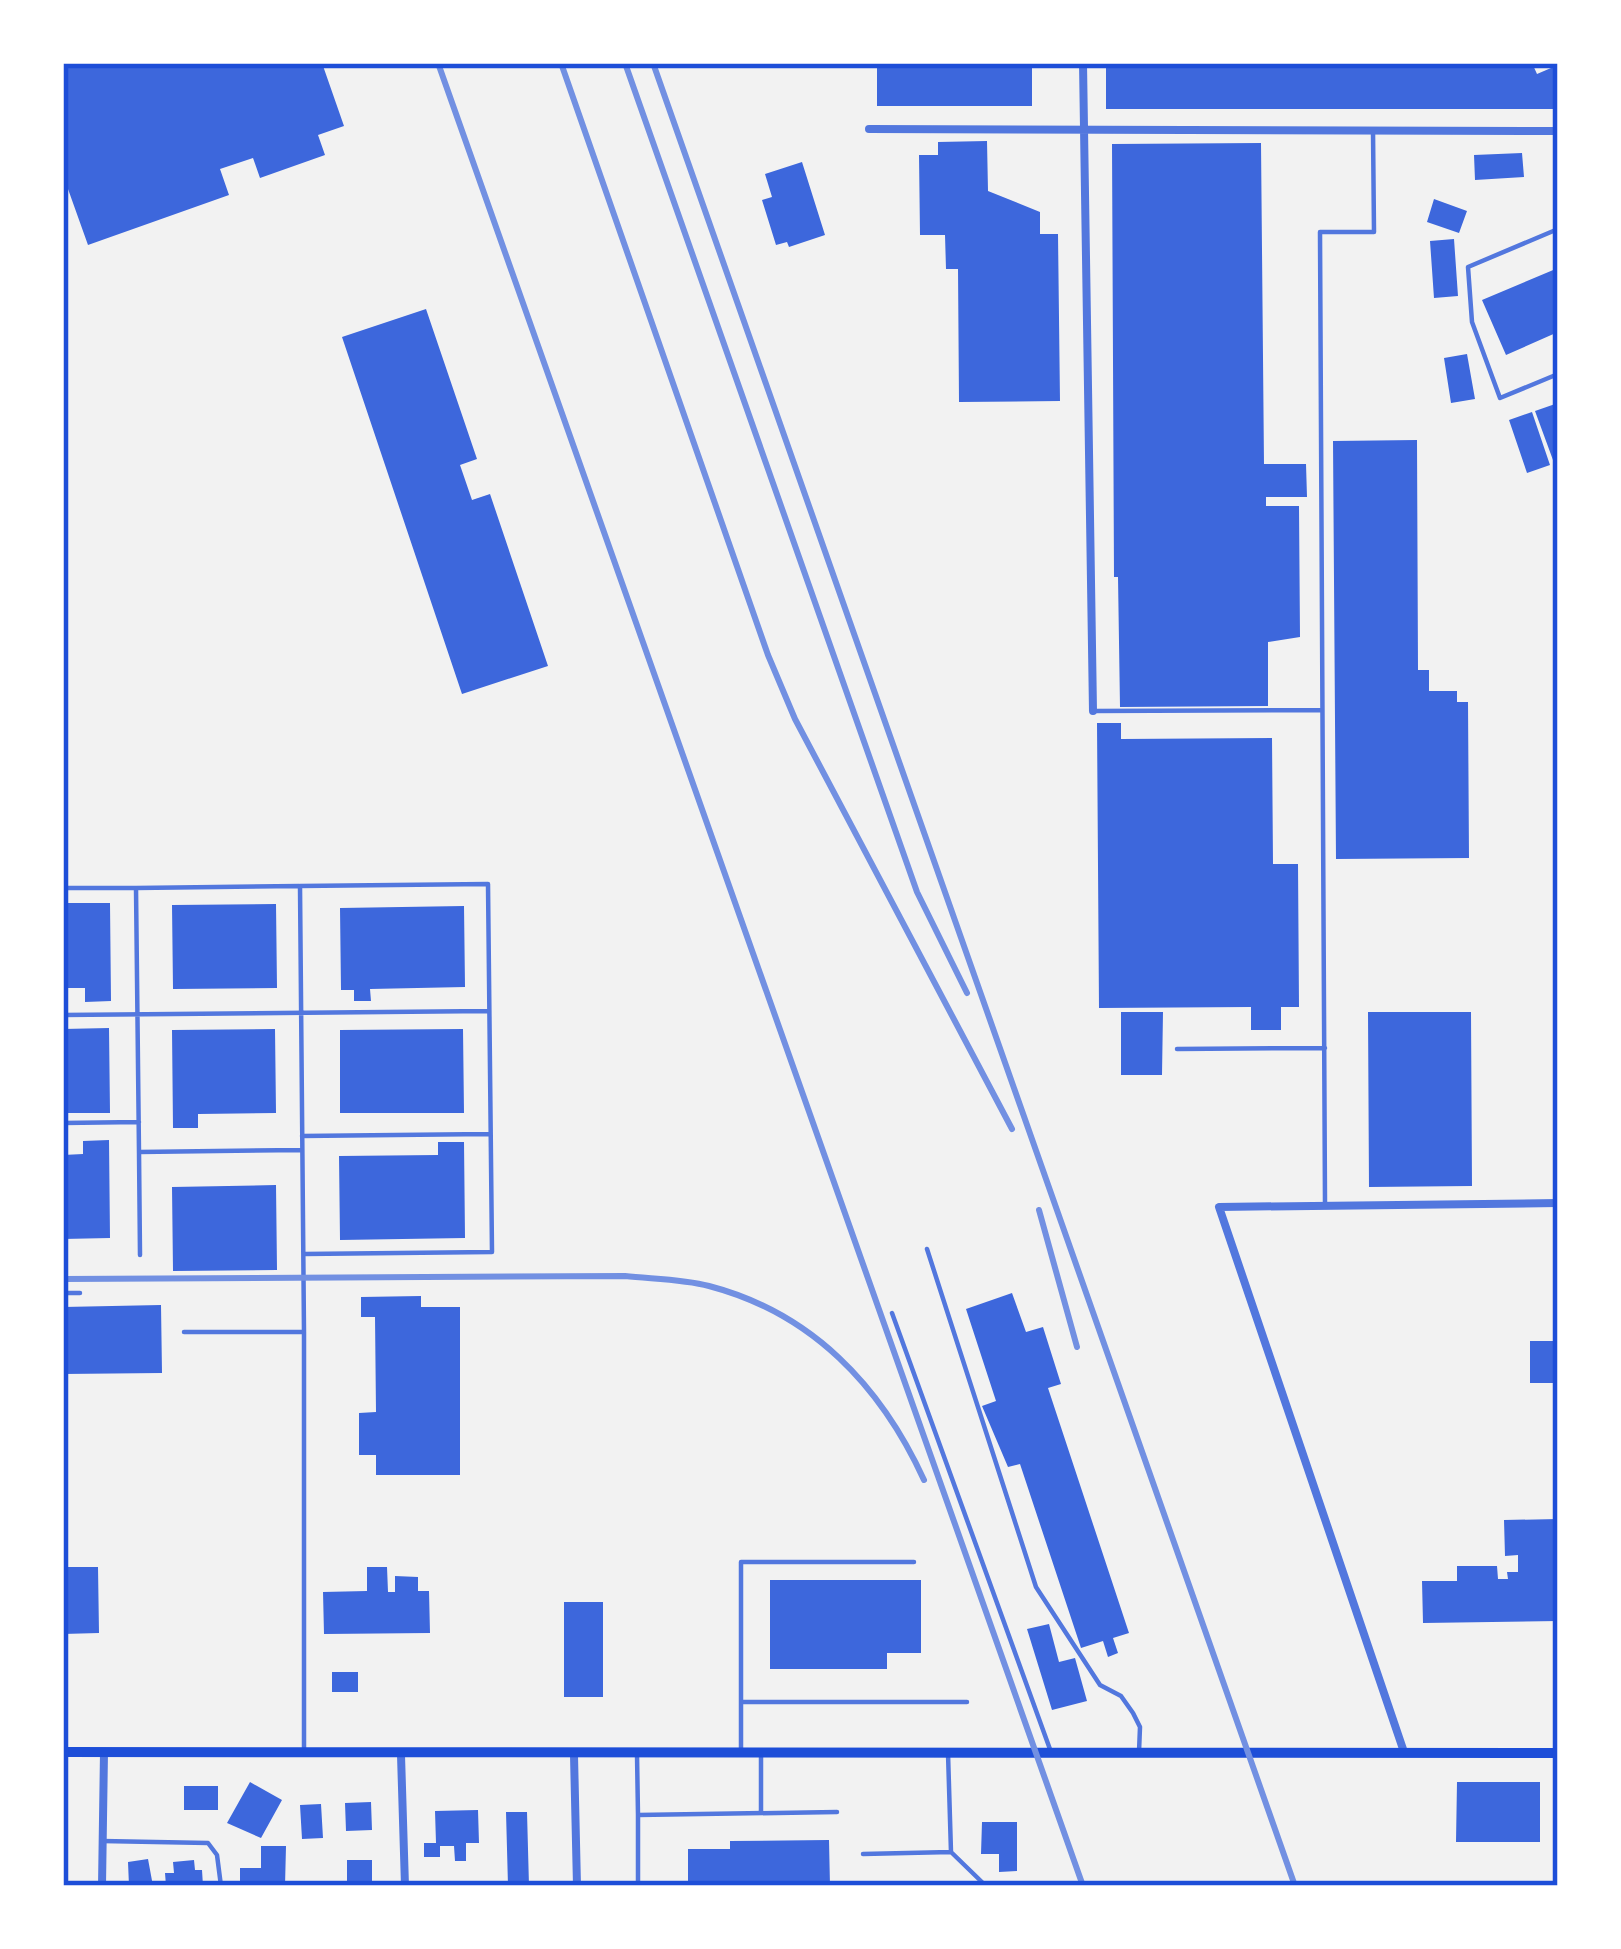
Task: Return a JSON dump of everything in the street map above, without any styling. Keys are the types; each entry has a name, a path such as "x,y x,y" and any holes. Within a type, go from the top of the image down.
{"main road":[{"path":"63,1753 1558,1753"}],"street":[{"path":"1083,63 1093,711"},
{"path":"869,129 1558,131"},
{"path":"1405,1752 1219,1207 1558,1203"},
{"path":"102,1886 104,1753"},
{"path":"401,1755 405,1886"},
{"path":"574,1755 577,1886"}],"lane":[{"path":"1325,1206 1319,232 1373,232 1373,130"},
{"path":"1558,229 1468,267 1472,322 1500,398 1558,374"},
{"path":"1093,711 1322,710"},
{"path":"63,888 488,884 492,1252 304,1254"},
{"path":"300,886 304,1754"},
{"path":"136,888 140,1255"},
{"path":"63,1015 489,1011"},
{"path":"1177,1048 1324,1048"},
{"path":"63,1123 139,1122"},
{"path":"302,1136 490,1134"},
{"path":"139,1152 302,1150"},
{"path":"927,1250 1036,1587 1100,1684 1121,1696 1133,1713 1140,1727 1139,1752"},
{"path":"63,1293 80,1293"},
{"path":"892,1313 1051,1752"},
{"path":"184,1332 304,1332"},
{"path":"741,1754 741,1562 914,1562"},
{"path":"741,1702 967,1702"},
{"path":"948,1752 951,1852 986,1886"},
{"path":"637,1754 638,1886"},
{"path":"760,1754 761,1813"},
{"path":"638,1815 837,1813"},
{"path":"103,1840 208,1843 217,1855 221,1886"},
{"path":"863,1854 951,1852"}],"building":[{"path":"63,63 322,63 344,126 318,135 325,155 260,178 253,158 220,169 229,195 88,245 63,175"},
{"path":"877,63 1032,63 1032,106 877,106"},
{"path":"1106,63 1532,63 1537,74 1558,65 1558,109 1106,109"},
{"path":"987,141 988,191 1040,212 1040,234 1058,234 1060,401 959,402 958,269 946,269 945,235 920,235 919,155 938,155 938,142"},
{"path":"1261,143 1264,464 1306,464 1307,497 1266,497 1266,506 1299,506 1300,637 1268,642 1268,706 1120,707 1118,577 1114,577 1112,144"},
{"path":"1522,153 1524,177 1475,180 1474,155"},
{"path":"802,162 825,235 789,247 787,242 776,245 762,200 772,197 765,174"},
{"path":"1434,199 1467,211 1459,233 1427,222"},
{"path":"1454,239 1458,296 1434,298 1430,241"},
{"path":"1558,268 1558,332 1506,355 1482,300"},
{"path":"426,309 477,459 460,465 472,500 490,494 548,666 462,694 342,337"},
{"path":"1467,354 1475,399 1451,403 1444,358"},
{"path":"1558,403 1558,471 1557,471 1535,411"},
{"path":"1532,412 1550,465 1527,473 1509,420"},
{"path":"1417,440 1418,670 1429,670 1429,691 1457,691 1457,702 1468,702 1469,858 1336,859 1333,441"},
{"path":"1097,723 1121,723 1121,739 1272,738 1273,864 1298,864 1299,1007 1281,1007 1281,1030 1251,1030 1251,1007 1099,1008"},
{"path":"63,903 110,903 111,1001 85,1002 85,988 63,988"},
{"path":"276,904 277,988 173,989 172,905"},
{"path":"464,906 465,987 370,989 371,1001 354,1001 354,990 341,990 340,908"},
{"path":"1121,1012 1163,1012 1162,1075 1121,1075"},
{"path":"1368,1012 1471,1012 1472,1186 1369,1187"},
{"path":"109,1028 110,1113 63,1113 63,1029"},
{"path":"275,1029 276,1113 198,1114 198,1128 173,1128 172,1030"},
{"path":"463,1029 464,1113 340,1113 340,1030"},
{"path":"109,1140 110,1238 63,1239 63,1155 83,1154 83,1141"},
{"path":"438,1142 464,1142 465,1238 340,1240 339,1156 438,1155"},
{"path":"276,1185 277,1270 173,1271 172,1187"},
{"path":"1012,1293 1026,1332 1043,1327 1061,1384 1048,1388 1129,1633 1113,1638 1118,1653 1108,1657 1103,1641 1081,1648 1020,1464 1008,1467 982,1406 996,1401 966,1309"},
{"path":"421,1296 421,1307 460,1307 460,1475 376,1475 376,1455 359,1455 359,1413 376,1412 375,1317 361,1317 361,1297"},
{"path":"161,1305 162,1373 63,1374 63,1307"},
{"path":"1530,1341 1558,1341 1558,1383 1530,1383"},
{"path":"1558,1519 1558,1621 1423,1623 1422,1581 1457,1581 1457,1566 1497,1566 1498,1579 1508,1579 1507,1572 1518,1572 1518,1555 1505,1556 1504,1520"},
{"path":"63,1567 98,1567 99,1633 63,1634"},
{"path":"367,1567 387,1567 388,1592 395,1592 395,1576 418,1577 418,1591 429,1591 430,1633 324,1634 323,1592 367,1591"},
{"path":"770,1580 921,1580 921,1653 887,1653 887,1669 770,1669"},
{"path":"564,1602 603,1602 603,1697 564,1697"},
{"path":"1049,1624 1059,1662 1075,1658 1087,1701 1052,1710 1027,1629"},
{"path":"332,1672 358,1672 358,1692 332,1692"},
{"path":"250,1782 282,1800 261,1838 227,1823"},
{"path":"1457,1782 1540,1782 1540,1842 1456,1842"},
{"path":"184,1786 218,1786 218,1810 184,1810"},
{"path":"371,1802 372,1830 346,1831 345,1803"},
{"path":"321,1804 323,1838 302,1839 300,1805"},
{"path":"478,1810 479,1843 466,1843 466,1861 455,1861 454,1846 440,1846 440,1857 424,1857 424,1843 436,1843 435,1811"},
{"path":"506,1812 527,1812 529,1886 508,1886"},
{"path":"982,1822 1017,1822 1017,1871 999,1872 999,1854 981,1854"},
{"path":"829,1840 830,1886 688,1886 688,1849 730,1849 730,1841"},
{"path":"261,1846 286,1846 285,1886 240,1886 240,1868 261,1868"},
{"path":"148,1859 153,1886 129,1886 128,1862"},
{"path":"194,1860 195,1870 202,1870 203,1886 166,1886 165,1873 174,1873 173,1862"},
{"path":"347,1860 372,1860 372,1886 347,1882"}],"railway":[{"path":"438,63 1083,1886"},
{"path":"561,63 768,655 795,719 1012,1129"},
{"path":"625,63 917,892 967,993"},
{"path":"653,63 1295,1886"},
{"path":"1039,1210 1077,1347"},
{"path":"63,1279 625,1276 709,1286 780,1314 839,1358 887,1414 924,1480"}]}
